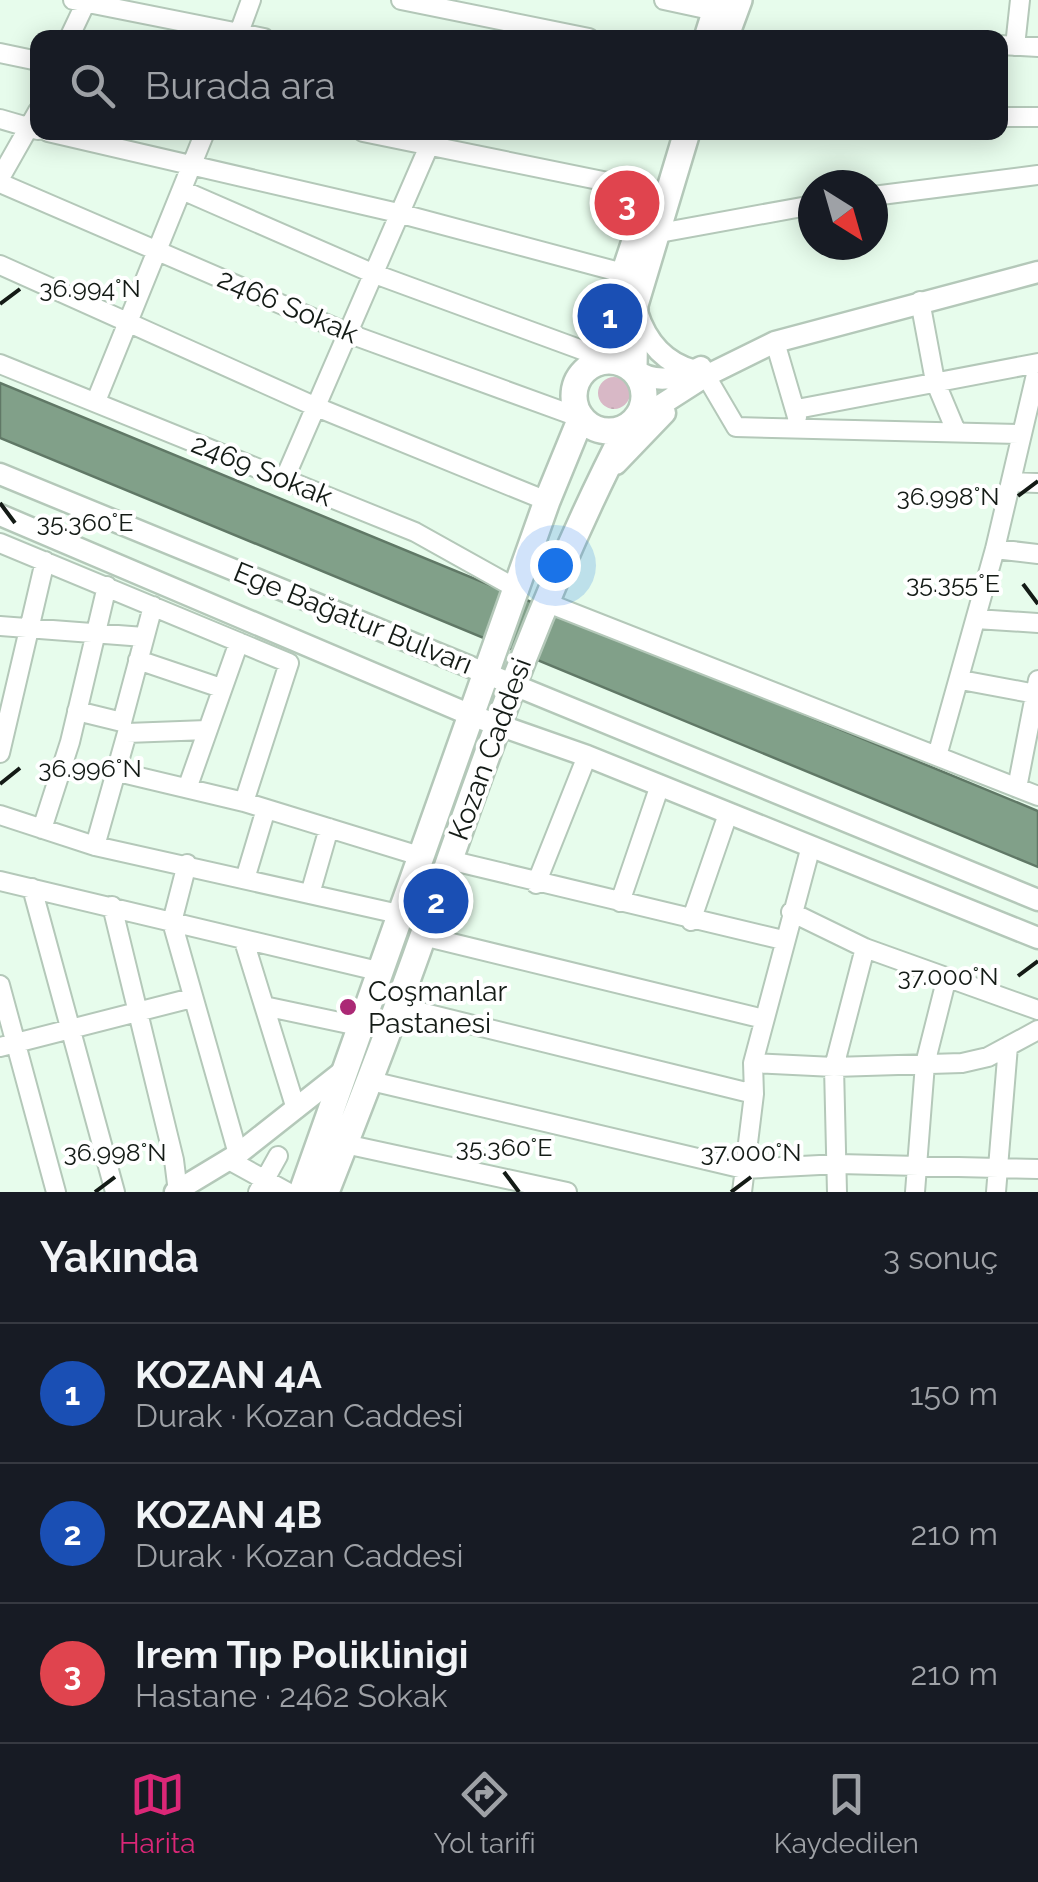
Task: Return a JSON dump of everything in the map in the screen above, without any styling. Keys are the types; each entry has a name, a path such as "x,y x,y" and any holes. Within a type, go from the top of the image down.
{"highway":[{"path":"711,30 724,4"},
{"path":"724,4 725,30"},
{"path":"600,360 623,272 669,140"},
{"path":"634,369 600,360 583,372 575,388 581,418 608,431 628,426 644,406 645,391 634,369 635,305 685,140"},
{"name":"Kozan Caddesi","path":"302,1192 396,1006 422,936 436,858 473,716 547,501 581,418"},
{"name":"Kozan Caddesi","path":"326,1192 345,1144 360,1079 363,1027 403,915 436,858 499,727 546,602 591,498 628,426"}],"main road":[{"path":"628,426 772,330 1038,261"},
{"path":"634,369 645,378 699,377 776,342 1038,272"},
{"path":"635,305 643,330 655,348 699,377"},
{"path":"591,498 623,454 699,377"},
{"name":"Ege Bağatur Bulvarı","path":"0,474 491,665 1038,900"},
{"name":"Ege Bağatur Bulvarı","path":"0,515 499,727 587,756 1038,938"},
{"path":"177,1191 233,1157 296,1109 360,1079"}],"street":[{"path":"240,30 251,0"},
{"path":"401,0 547,30"},
{"path":"664,0 724,4"},
{"path":"1020,0 1008,46 1038,47"},
{"path":"72,30 82,1 215,30"},
{"path":"478,30 483,18"},
{"path":"0,54 30,60"},
{"path":"1008,117 1038,117"},
{"path":"0,119 30,124"},
{"path":"0,180 30,137"},
{"path":"92,140 623,272"},
{"path":"96,401 202,140"},
{"path":"284,480 432,141 652,191"},
{"path":"888,194 1038,175"},
{"name":"2466 Sokak","path":"0,180 350,334 581,418"},
{"path":"182,190 372,273 600,360"},
{"path":"654,234 798,207"},
{"path":"0,265 128,319 314,406 547,501"},
{"path":"920,301 935,381 956,432"},
{"path":"776,342 798,418"},
{"name":"2469 Sokak","path":"0,364 415,532 518,590"},
{"path":"699,377 736,426 798,418 935,381 1038,364 976,619 937,756"},
{"path":"798,418 1020,434"},
{"path":"1011,482 1038,483"},
{"path":"0,543 289,663 244,802"},
{"path":"994,549 1038,554"},
{"path":"0,753 45,561"},
{"path":"42,829 77,711 107,586"},
{"path":"546,602 1038,796"},
{"path":"95,846 118,772 138,660 153,606"},
{"path":"976,619 1038,623"},
{"path":"0,626 144,638"},
{"path":"188,786 238,642"},
{"path":"138,660 221,688"},
{"path":"960,680 1037,687 1033,748 1018,788"},
{"path":"77,711 125,728 207,730"},
{"path":"536,884 587,756"},
{"path":"118,772 188,786 536,884 783,940"},
{"path":"620,902 660,785"},
{"path":"245,879 266,809"},
{"path":"691,921 728,814"},
{"path":"0,815 95,846 403,915"},
{"path":"310,894 329,828"},
{"path":"742,1192 754,1094 753,1063 811,846"},
{"path":"187,864 172,922 233,1157 262,1186 287,1192"},
{"path":"0,881 382,972"},
{"path":"32,888 115,1192"},
{"path":"112,906 174,1160 177,1191"},
{"path":"791,912 865,948 1038,1010"},
{"path":"422,936 764,1019"},
{"path":"244,941 296,1109"},
{"path":"837,1192 834,1067 865,948"},
{"path":"914,1192 925,1064 947,977"},
{"path":"0,985 8,1045 56,1192"},
{"path":"8,1045 192,998"},
{"path":"264,1006 363,1027"},
{"path":"396,1006 754,1094"},
{"path":"753,1063 834,1067 962,1063 1038,1030"},
{"path":"996,1192 1008,1046"},
{"path":"360,1079 744,1170 839,1164 1038,1170"},
{"path":"345,1144 568,1192"},
{"path":"262,1186 278,1156"}],"green space":[{"path":"614,377 625,382 630,393 625,404 614,409 603,404 598,393 603,382"}],"shaded area":[{"path":"0,383 1038,811 1038,867 0,438"}],"place":[{"name":"Irem Tıp Poliklinigi","path":"627,203"},
{"name":"KOZAN 4A","path":"610,316"},
{"name":"KOZAN 4B","path":"436,901"},
{"name":"Coşmanlar Pastanesi","path":"348,1007"}]}
